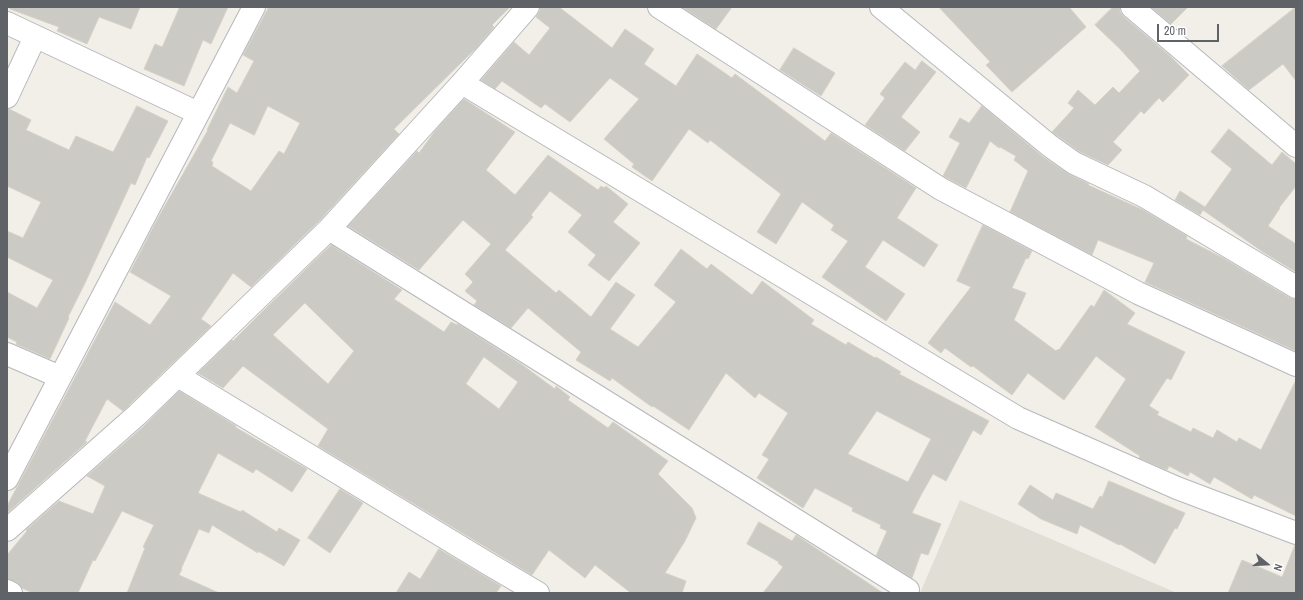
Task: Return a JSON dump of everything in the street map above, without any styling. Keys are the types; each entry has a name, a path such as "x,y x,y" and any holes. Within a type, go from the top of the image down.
{"street":[{"path":"7,479 254,7"},
{"path":"7,530 138,414 329,229 462,83 528,7"},
{"path":"659,7 941,189 1138,294 1296,365"},
{"path":"881,7 1050,146 1074,163 1144,196 1296,286"},
{"path":"1132,7 1296,146"},
{"path":"7,22 198,113"},
{"path":"7,97 35,36"},
{"path":"462,83 1018,418 1177,488 1296,533"},
{"path":"329,229 908,590"},
{"path":"7,354 60,377"},
{"path":"178,376 538,593"},
{"path":"7,591 11,593"}],"shaded area":[{"path":"960,500 1177,593 920,593"}],"building":[{"path":"10,7 140,7 131,29 99,17 87,44 57,31 59,27 10,9"},
{"path":"180,7 228,7 211,44 203,40 184,86 144,69 155,44 162,47"},
{"path":"269,7 510,7 492,25 494,27 477,47 394,129 399,134 320,220 251,287 233,273 201,319 211,326 123,411 107,399 85,441 87,442 7,513 7,506 115,302 150,325 171,296 130,272 158,218 208,130 228,87 237,93 254,61 243,55","holes":["268,106 300,123 284,154 279,151 251,191 212,166 213,162 211,161 230,123 254,135"]},
{"path":"540,7 559,7 612,48 625,29 654,49 644,64 676,86 697,54 732,78 735,74 825,141 831,133 916,188 897,218 938,245 924,267 883,240 865,267 905,294 886,321 822,277 848,241 831,230 834,225 802,202 776,244 757,232 781,194 710,140 708,143 689,129 652,181 632,167 634,164 604,139 639,99 610,78 570,122 545,104 541,108 502,81 495,89 481,80 514,42 529,55 550,28 536,17"},
{"path":"682,7 732,7 716,29"},
{"path":"939,7 1069,7 1086,27 1012,92 986,65 990,62"},
{"path":"1113,7 1120,7 1120,12 1124,17 1170,56 1189,75 1163,102 1159,98 1144,114 1141,111 1113,142 1122,150 1108,165 1080,152 1052,132 1074,108 1068,103 1078,90 1095,105 1113,87 1119,93 1140,71 1095,25"},
{"path":"1151,7 1188,7 1171,24"},
{"path":"1296,7 1296,81 1283,64 1249,90 1222,66"},
{"path":"794,48 835,73 821,96 780,70"},
{"path":"922,61 936,72 901,117 920,132 905,151 865,125 885,98 880,94 905,62 915,70"},
{"path":"464,99 515,132 486,170 515,195 548,155 598,190 601,186 604,188 606,186 628,204 613,222 640,243 609,281 588,265 596,255 568,232 582,215 550,191 531,215 533,217 505,250 556,293 559,290 591,317 616,282 635,295 610,329 638,347 676,302 654,285 681,249 707,269 711,264 752,295 762,281 814,320 811,324 846,345 848,342 875,358 876,357 901,372 899,374 989,421 981,435 973,430 946,481 933,474 912,513 941,524 928,555 921,553 912,578 876,556 887,531 880,528 881,525 852,511 853,508 815,488 803,508 757,478 769,459 762,455 788,413 759,393 755,398 726,373 689,430 653,406 652,407 612,378 610,381 576,360 581,352 528,308 511,328 474,305 477,301 465,291 473,282 465,274 491,244 463,220 419,270 348,226 417,151 419,153 435,131","holes":["877,411 931,439 908,482 848,454"]},
{"path":"137,106 168,121 149,158 147,157 135,185 131,183 68,317 69,318 50,359 16,344 17,342 7,337 7,292 37,308 53,280 7,257 7,231 23,238 41,202 7,186 7,109 31,120 26,130 69,150 76,136 113,152"},
{"path":"982,106 1042,156 1067,173 1089,184 1088,185 1143,210 1187,236 1186,239 1223,258 1290,298 1296,299 1296,351 1145,282 1154,263 1098,240 1092,255 1010,212 1028,171 1014,160 1016,156 1000,147 999,148 990,141 966,188 943,176 960,143 949,137 960,118 969,123"},
{"path":"1229,129 1272,165 1282,152 1296,164 1296,186 1279,208 1268,226 1296,244 1296,272 1263,252 1203,210 1200,215 1175,200 1180,191 1205,207 1232,169 1211,152"},
{"path":"983,225 1032,251 1028,259 1026,258 1012,288 1026,293 1014,320 1056,351 1058,349 1059,350 1091,305 1094,307 1104,290 1135,313 1127,324 1185,352 1171,380 1167,378 1149,406 1159,412 1157,415 1191,432 1193,428 1213,438 1217,430 1237,442 1239,438 1261,450 1296,380 1296,516 1254,495 1252,499 1214,477 1210,484 1190,472 1188,476 1169,466 1167,470 1139,458 1140,456 1095,427 1126,379 1096,356 1064,400 1028,373 1012,395 973,366 971,367 945,348 941,353 928,343 971,287 957,281"},
{"path":"331,245 402,290 394,299 444,332 451,322 457,325 458,324 521,364 555,389 556,386 570,397 568,400 608,428 613,422 668,461 658,474 692,508 696,518 685,541 665,573 686,581 682,593 631,593 595,565 585,578 549,550 532,575 318,446 328,429 243,366 223,388 198,373","holes":["305,303 354,351 328,384 273,335","484,357 518,382 499,409 466,384"]},
{"path":"179,391 236,426 235,427 307,469 292,492 256,469 253,473 218,453 198,493 241,512 242,510 277,532 279,528 300,540 284,566 258,551 258,553 212,525 209,533 199,529 179,575 219,593 127,593 145,548 143,547 154,525 122,511 95,561 93,560 78,593 33,593 22,588 17,582 7,579 7,555 27,531 26,530 59,501 93,514 105,486 87,476 143,427"},
{"path":"1109,481 1185,513 1177,529 1175,528 1155,564 1120,544 1119,545 1080,525 1077,534 1041,519 1018,504 1030,485 1053,500 1056,493 1093,509 1100,496 1102,497"},
{"path":"340,489 363,503 330,553 308,538"},
{"path":"759,522 792,541 796,535 883,593 763,593 783,567 778,563 779,562 747,544"},
{"path":"1295,545 1296,593 1228,593 1242,560 1282,577"},
{"path":"439,549 501,586 496,593 396,593 409,572 420,579"}]}
